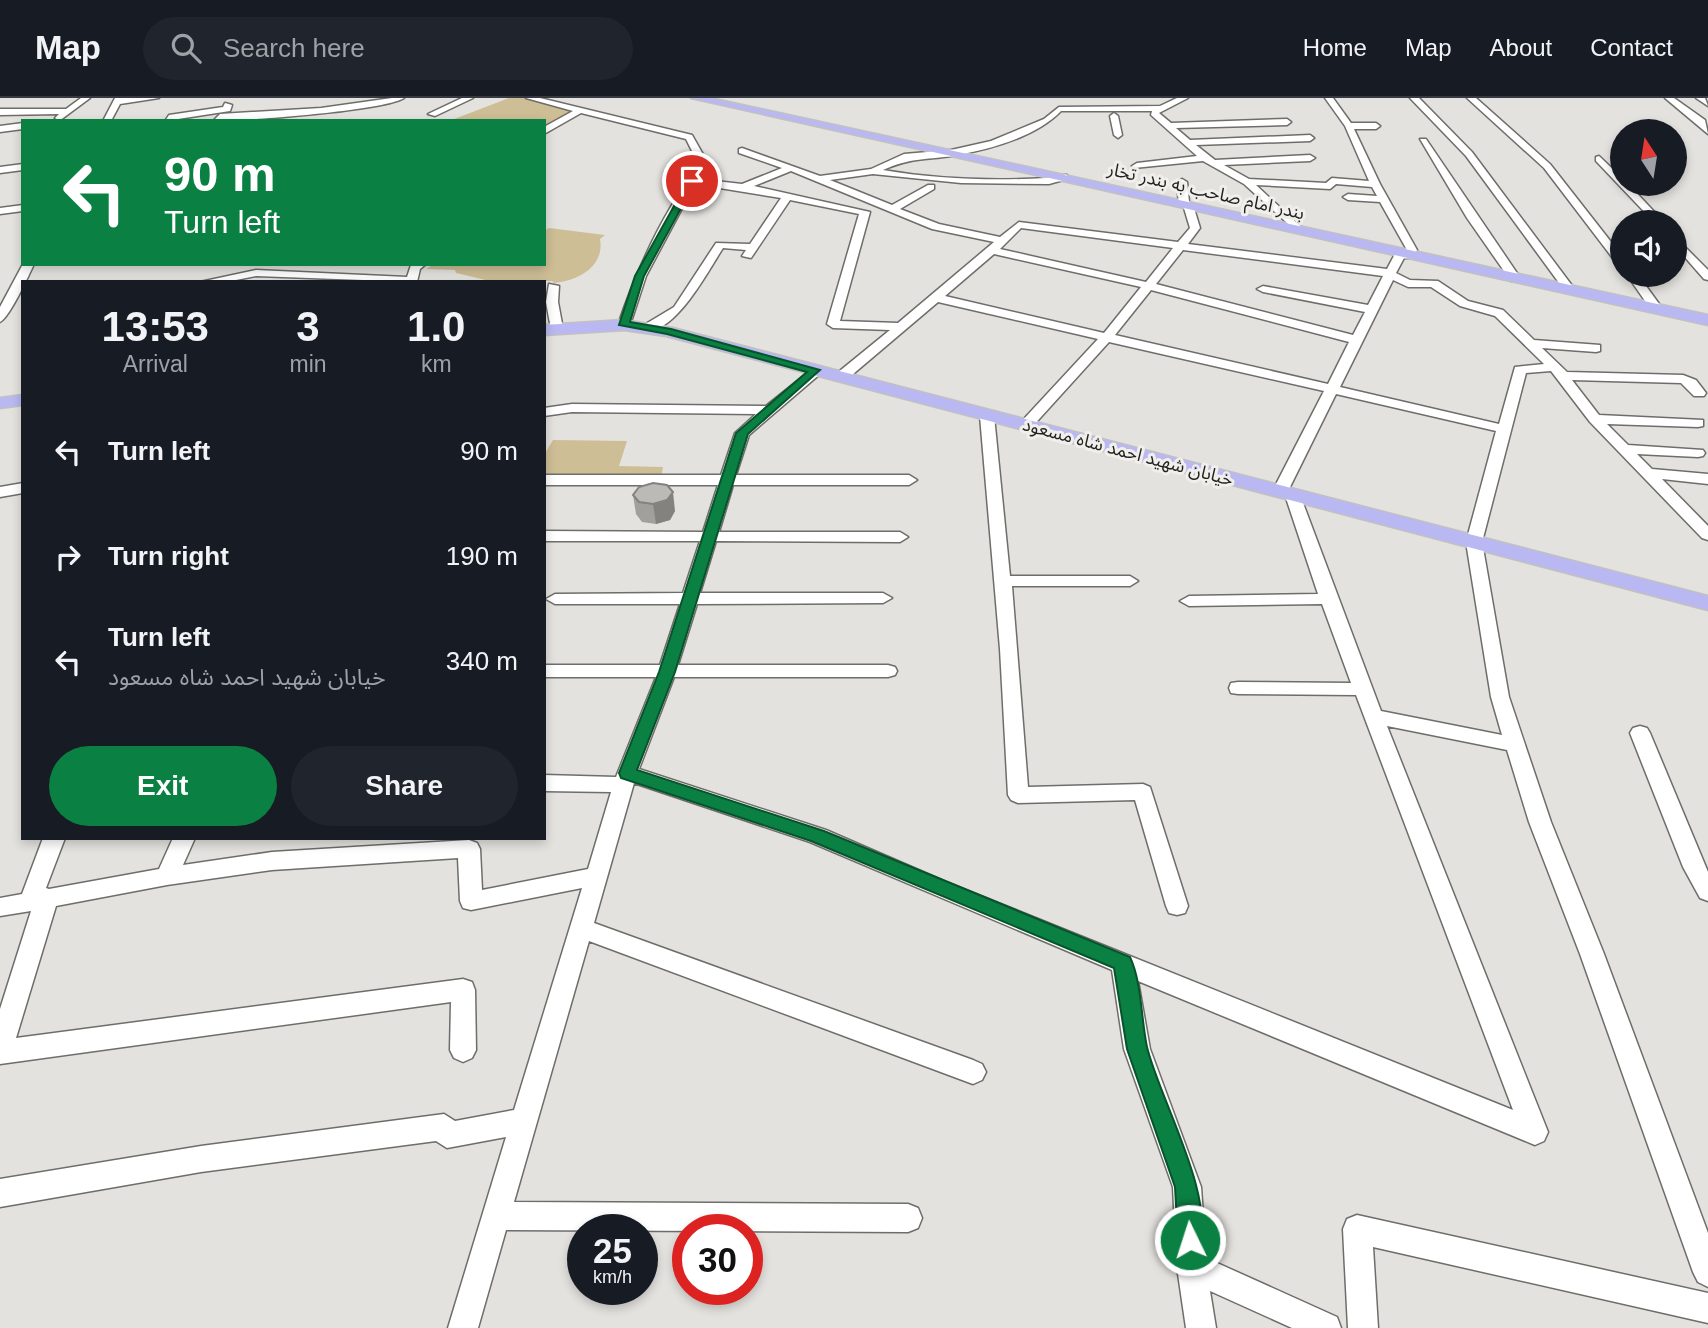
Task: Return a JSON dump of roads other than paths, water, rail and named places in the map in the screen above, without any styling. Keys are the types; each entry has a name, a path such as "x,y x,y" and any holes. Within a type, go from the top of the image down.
{"main road":[{"name":"بندر امام صاحب به بندر تخار","path":"696,98 1708,320"},
{"name":"خیابان شهید احمد شاه مسعود","path":"551,329 624,325 648,328 1708,603"},
{"path":"0,403 21,400"}],"street":[{"path":"59,119 86,98"},
{"path":"108,119 118,100 155,98"},
{"path":"350,110 359,98"},
{"path":"302,119 400,98"},
{"path":"432,114 469,98"},
{"path":"530,98 577,112 689,137 704,164 640,276 624,325"},
{"path":"1098,117 1156,110 1184,98"},
{"path":"546,783 626,779 818,836 1535,1132 1376,717 1286,493 1330,388 1357,340 1388,273 1412,250 1375,184 1349,126 1329,98"},
{"path":"1414,98 1469,154 1569,289"},
{"path":"1471,98 1547,166 1610,247"},
{"path":"1669,98 1702,122 1708,131"},
{"path":"1700,98 1708,104"},
{"path":"388,102 401,110"},
{"path":"742,151 820,178 873,171 904,157 951,153 994,143 1046,121 1059,109 1133,102 1156,110 1167,127 1208,160 1247,182 1297,229"},
{"path":"170,119 192,112 227,108 228,105"},
{"path":"218,119 350,110"},
{"path":"0,112 70,111"},
{"path":"546,130 577,112"},
{"path":"1114,116 1118,135"},
{"path":"1167,127 1287,122"},
{"path":"0,129 21,126"},
{"path":"1349,126 1376,126"},
{"path":"1186,143 1310,138"},
{"path":"1423,141 1515,279"},
{"path":"1137,166 1208,160 1310,158"},
{"path":"1599,159 1610,170"},
{"path":"0,170 21,167"},
{"path":"743,187 791,168"},
{"path":"873,171 912,179 942,177 1049,181 1064,177"},
{"path":"820,178 822,182 936,227 1002,242"},
{"path":"893,189 912,179"},
{"path":"692,181 743,187 865,212 833,324 902,327"},
{"path":"1247,182 1330,186 1332,181 1375,184"},
{"path":"1026,425 1107,337 1195,228 1186,205 1182,182"},
{"path":"893,209 931,187"},
{"path":"648,328 678,309 720,245 749,252 787,196"},
{"path":"1635,196 1648,210"},
{"path":"1349,197 1385,199"},
{"path":"0,211 21,208"},
{"path":"841,377 1019,225 1388,273 1408,284 1434,283 1450,297 1484,312 1499,313 1558,371 1595,419 1708,534"},
{"path":"992,250 1150,286 1357,340"},
{"path":"1687,253 1708,277"},
{"path":"0,318 28,266"},
{"path":"217,280 256,273 377,280"},
{"path":"551,329 553,286"},
{"path":"1641,287 1656,308"},
{"path":"1263,289 1370,309"},
{"path":"936,298 1504,429"},
{"path":"8,303 21,302"},
{"path":"1531,344 1596,348"},
{"path":"463,1328 626,779 667,672 742,433 815,370"},
{"path":"1699,393 1691,383 1683,379 1520,370 1474,542 1500,697 1541,822 1708,1272"},
{"path":"546,412 572,408 769,410"},
{"path":"987,416 1018,795 1143,792 1177,906"},
{"path":"1595,419 1698,423"},
{"path":"1625,449 1698,453"},
{"path":"1648,473 1708,479"},
{"path":"546,480 909,480"},
{"path":"0,492 21,488"},
{"path":"546,536 900,537"},
{"path":"1002,581 1130,582"},
{"path":"555,599 883,598"},
{"path":"1189,601 1329,599"},
{"path":"546,671 888,671"},
{"path":"1238,688 1365,689"},
{"path":"1376,717 1517,745"},
{"path":"1640,733 1694,867 1708,892"},
{"path":"54,840 0,1051 463,990 463,1050"},
{"path":"167,876 183,840"},
{"path":"0,907 167,876 272,861 469,849 471,901 597,876"},
{"path":"582,928 973,1072"},
{"path":"1123,963 1137,1049 1186,1187 1192,1267 1201,1328"},
{"path":"0,1193 215,1157 444,1126 447,1135 524,1121"},
{"path":"496,1216 908,1219"},
{"path":"1363,1328 1357,1229 1708,1308"},
{"path":"1192,1267 1326,1328"}]}
